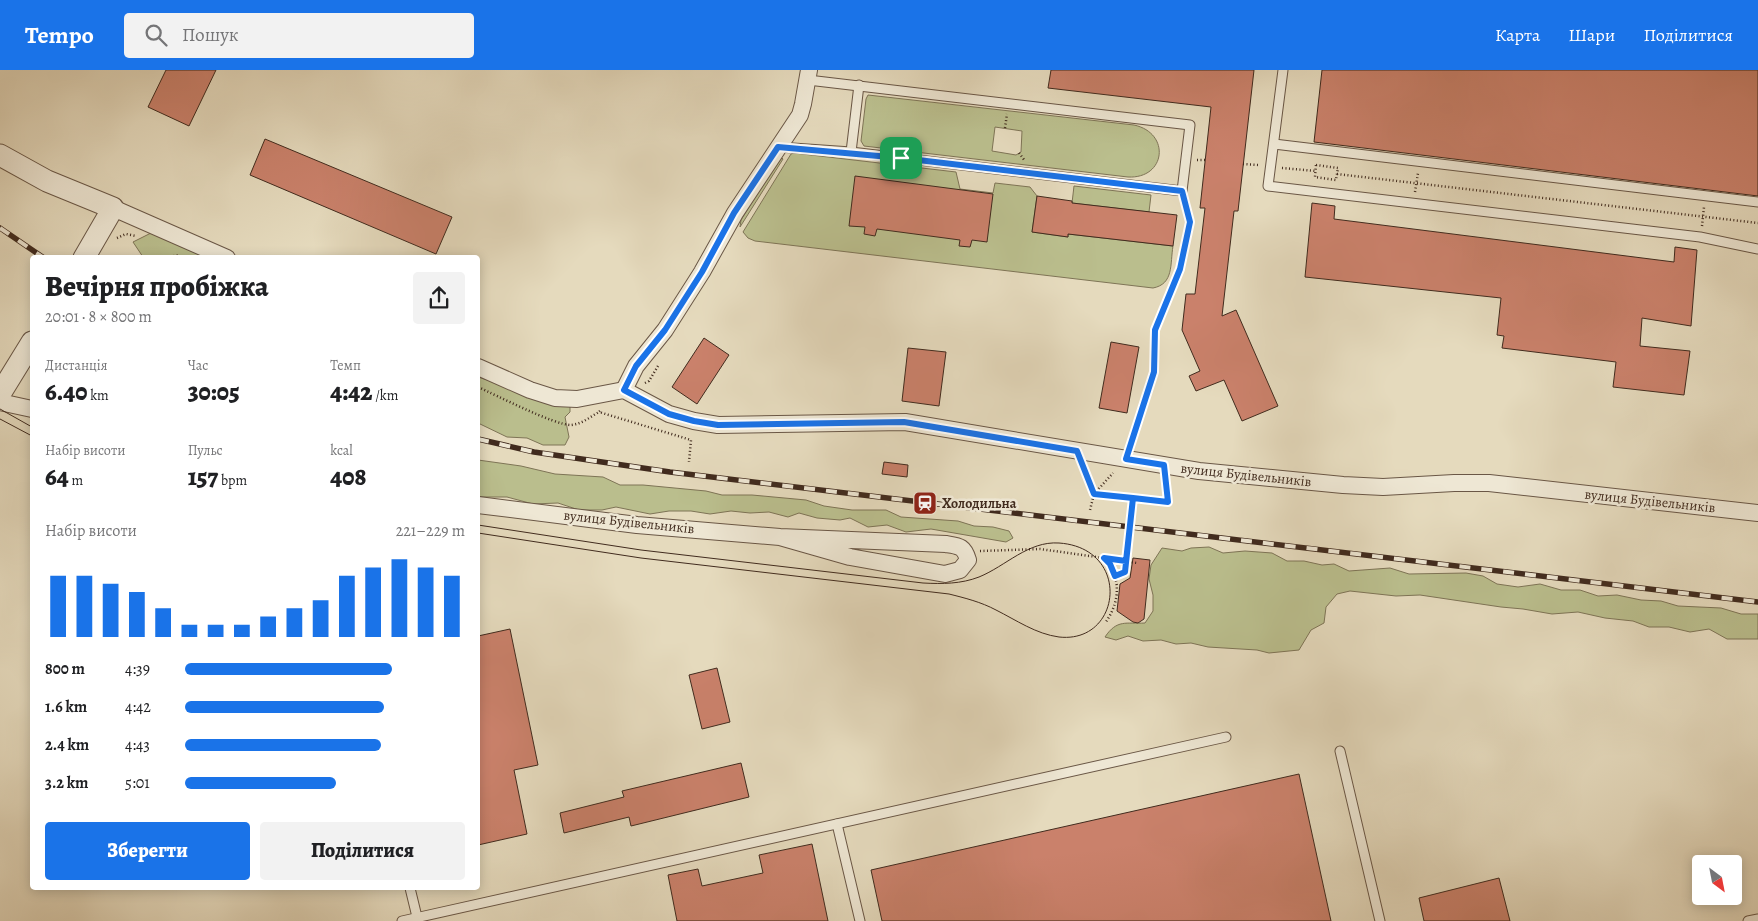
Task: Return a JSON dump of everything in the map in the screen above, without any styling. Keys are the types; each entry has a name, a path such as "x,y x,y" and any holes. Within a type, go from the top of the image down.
{"street":[{"path":"480,368 530,390 555,398 577,399 624,390 636,366 665,330 702,272 734,213 800,115 808,75"},
{"path":"0,156 47,181 220,255"},
{"path":"86,255 113,208"},
{"path":"0,394 30,345"},
{"name":"вулиця Будівельників","path":"624,390 669,414 718,425 904,422 1200,471 1383,487 1489,483 1758,513"},
{"path":"0,402 30,409"},
{"name":"вулиця Будівельників","path":"480,505 637,525 780,537 946,544 959,546 965,552 968,560 960,570 944,574 850,557 780,537"}],"lane":[{"path":"1283,70 1268,186 1700,238 1758,249"},
{"path":"778,147 851,152 1182,191 1190,125 859,85 808,75"},
{"path":"851,152 859,85"},
{"path":"1274,144 1758,202"},
{"path":"402,921 1226,737"},
{"path":"1340,751 1380,921"},
{"path":"837,824 860,921"},
{"path":"410,890 417,919"},
{"path":"1748,921 1758,919"}],"path":[{"path":"1194,160 1205,160"},
{"path":"1414,204 1419,161"},
{"path":"1243,164 1316,171"},
{"path":"1316,165 1338,168 1336,180 1315,177 1316,171 1316,165"},
{"path":"1337,174 1758,224"},
{"path":"1090,510 1094,494 1126,459 1154,372 1155,330 1180,269 1190,222 1182,191"},
{"path":"1700,238 1706,196"},
{"path":"111,242 126,234 142,239"},
{"path":"172,252 180,255"},
{"path":"689,462 691,440"},
{"path":"1077,451 1094,494"},
{"path":"1094,494 1168,502 1164,465"},
{"path":"1115,576 1125,572 1133,498"},
{"path":"965,552 1040,549 1137,563"},
{"path":"1104,558 1110,564 1118,586 1117,597 1111,615 1105,623"}],"green space":[{"path":"868,95 1134,125 1146,130 1154,137 1158,145 1159,155 1156,164 1150,171 1141,176 1128,177 864,146 861,141","holes":["995,127 1022,131 1021,152 1016,155 992,151"]},
{"path":"791,154 956,172 960,189 993,193 995,183 1030,187 1037,196 1032,232 1068,237 1068,234 1173,246 1170,272 1165,282 1153,288 755,241 748,238 743,232"},
{"path":"782,158 740,227 741,220 774,167"},
{"path":"1074,186 1151,195 1149,212 1072,203"},
{"path":"153,232 207,255 142,255 133,242"},
{"path":"480,378 570,406 570,412 565,417 569,437 565,445 543,445 527,438 507,437 480,424"},
{"path":"480,460 521,466 555,474 603,477 620,485 643,485 706,491 722,495 752,495 806,500 824,506 852,510 886,510 901,517 958,521 974,526 993,527 1009,531 1013,538 1006,542 931,529 906,532 887,525 868,527 850,518 840,520 817,518 799,513 788,517 769,512 731,511 710,514 691,511 669,511 650,514 616,507 602,510 579,510 558,503 533,504 507,497 480,497"},
{"path":"1209,547 1223,553 1245,551 1272,553 1287,561 1304,561 1322,565 1334,564 1349,571 1390,568 1409,574 1466,573 1483,576 1497,584 1518,587 1540,584 1561,590 1580,590 1598,596 1617,595 1641,600 1661,601 1678,606 1721,608 1741,614 1758,614 1758,639 1727,639 1709,629 1690,632 1669,627 1649,627 1633,621 1605,618 1578,612 1552,614 1420,595 1396,596 1350,591 1337,594 1326,607 1324,623 1311,630 1299,650 1269,653 1257,650 1208,647 1191,643 1176,644 1161,640 1143,641 1128,636 1116,640 1105,637 1109,631 1118,625 1145,623 1153,611 1153,595 1149,579 1151,565 1162,548 1182,551 1191,548"}],"building":[{"path":"166,70 216,70 189,126 148,107"},
{"path":"1051,70 1254,70 1238,211 1234,211 1222,316 1236,310 1278,406 1242,421 1224,380 1196,391 1189,376 1200,371 1182,330 1186,294 1195,294 1205,208 1200,208 1211,107 1048,88"},
{"path":"1322,70 1758,70 1758,196 1314,142"},
{"path":"265,139 452,217 436,254 250,175"},
{"path":"855,176 993,194 987,242 972,240 970,247 959,246 960,240 877,229 875,236 864,234 865,227 849,226"},
{"path":"1037,196 1072,201 1072,203 1177,215 1173,246 1068,234 1068,237 1032,232"},
{"path":"1312,203 1335,206 1334,219 1674,262 1675,247 1697,250 1691,326 1642,318 1640,346 1690,351 1684,395 1613,387 1616,362 1502,348 1504,336 1497,335 1501,298 1305,277"},
{"path":"704,338 729,355 697,404 672,387"},
{"path":"1111,342 1139,347 1127,413 1099,408"},
{"path":"908,348 946,352 939,406 902,401"},
{"path":"884,462 908,465 907,477 882,474"},
{"path":"1133,558 1150,560 1144,619 1138,623 1133,622 1117,611 1120,584 1130,578"},
{"path":"510,629 538,765 514,770 527,834 480,845 480,636"},
{"path":"717,668 730,722 702,729 689,675"},
{"path":"741,763 749,797 631,826 629,817 564,833 560,813 624,797 622,791"},
{"path":"1299,774 1331,921 882,921 871,870"},
{"path":"812,844 828,921 677,921 668,875 698,869 702,886 763,873 759,855"},
{"path":"1499,878 1510,921 1424,921 1419,898"}],"tram line":[{"path":"0,409 30,426"},
{"path":"0,419 30,435"},
{"path":"480,525 641,550 923,583 951,583 979,577 1027,550 1048,543 1059,543 1083,549 1099,561 1108,577 1110,594 1106,612 1096,626 1080,635 1059,637 1034,630 985,605 949,594 641,558 480,533"}],"railway":[{"path":"0,228 40,255"},
{"path":"480,439 534,452 670,472 1758,602"}],"place":[{"name":"Холодильна","path":"925,503"}],"route":[{"path":"901,158 851,152 778,147 734,213 702,272 665,330 636,366 624,390 669,414 718,425 866,421 904,422 1077,451 1094,494 1133,498 1125,572 1115,576 1110,564 1104,558 1126,561 1133,498 1168,502 1164,465 1126,459 1154,372 1155,330 1180,269 1190,222 1182,191 901,158"}]}
